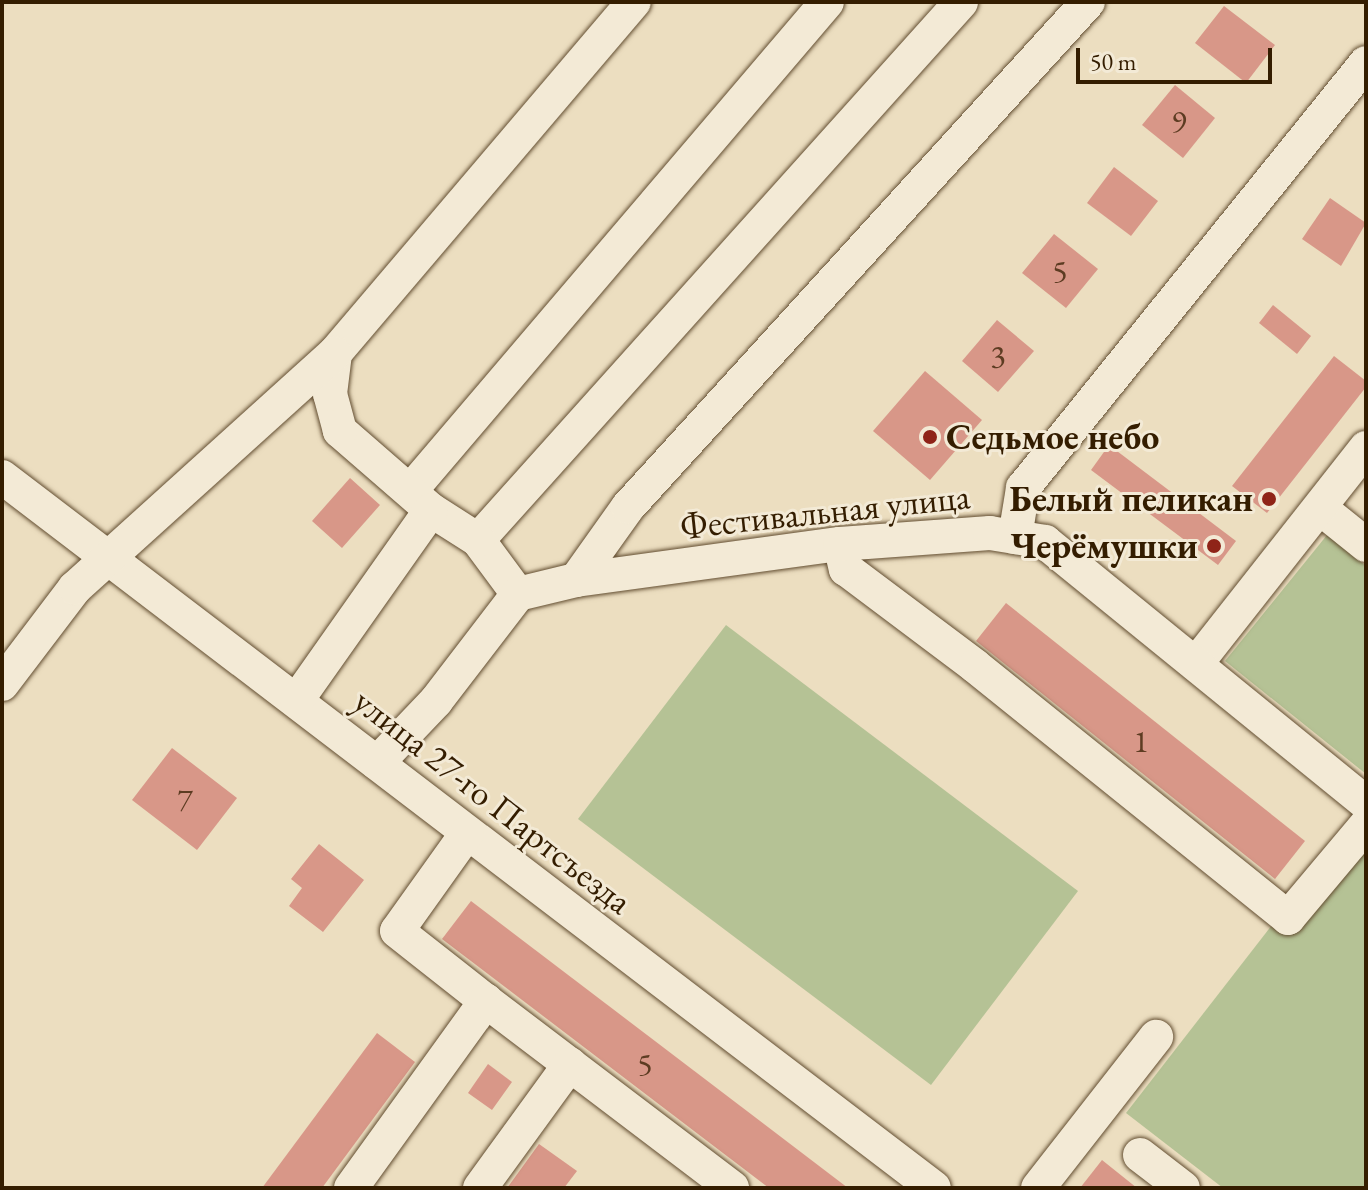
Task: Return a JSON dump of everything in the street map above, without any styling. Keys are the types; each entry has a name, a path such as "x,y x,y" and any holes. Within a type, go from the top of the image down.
{"street":[{"path":"2,684 75,588 335,353 634,2"},
{"path":"297,700 421,500 827,2"},
{"path":"478,540 961,2"},
{"path":"576,580 628,507 1088,2"},
{"path":"1015,537 1023,488 1366,63"},
{"path":"335,353 330,394 340,431 421,500 478,540 518,594 436,701 377,763"},
{"path":"1196,664 1366,448"},
{"name":"улица 27-го Партсъезда","path":"8,494 110,559 934,1188"},
{"path":"1320,508 1366,545"},
{"name":"Фестивальная улица","path":"518,594 576,580 840,544 990,533 1045,542 1366,803"},
{"path":"840,544 846,569 975,666 1288,918 1366,825"},
{"path":"467,833 397,931 732,1188"},
{"path":"351,1188 486,1001"},
{"path":"1038,1188 1156,1037"},
{"path":"480,1188 570,1064"},
{"path":"1140,1155 1183,1188"}],"green space":[{"path":"1327,535 1366,566 1366,774 1225,661"},
{"path":"726,625 1078,891 931,1085 578,819"},
{"path":"1366,845 1366,1188 1223,1188 1126,1113 1272,925"}],"building":[{"path":"1224,6 1275,45 1246,83 1195,43"},
{"path":"1175,85 1215,118 1183,158 1142,125"},
{"path":"1114,167 1158,201 1131,236 1087,203"},
{"path":"1330,198 1366,223 1341,266 1302,239"},
{"path":"1054,234 1098,269 1066,308 1022,273"},
{"path":"1273,305 1311,336 1297,354 1259,323"},
{"path":"997,320 1034,351 998,392 962,361"},
{"path":"1334,356 1366,381 1366,387 1267,513 1232,486"},
{"path":"925,371 982,420 930,480 873,431"},
{"path":"1109,445 1236,541 1218,565 1091,470"},
{"path":"350,478 380,505 342,548 312,521"},
{"path":"1006,603 1305,841 1275,879 976,641"},
{"path":"172,748 237,798 197,850 132,800"},
{"path":"319,844 364,880 323,932 289,906 302,888 291,879"},
{"path":"471,901 848,1188 769,1188 442,939"},
{"path":"377,1033 415,1062 322,1188 262,1188"},
{"path":"488,1064 512,1082 492,1110 468,1093"},
{"path":"539,1144 577,1171 564,1188 507,1188"},
{"path":"1102,1160 1137,1188 1080,1188"}],"place":[{"name":"Седьмое небо","path":"930,437"},
{"name":"Белый пеликан","path":"1269,499"},
{"name":"Черёмушки","path":"1214,546"}]}
